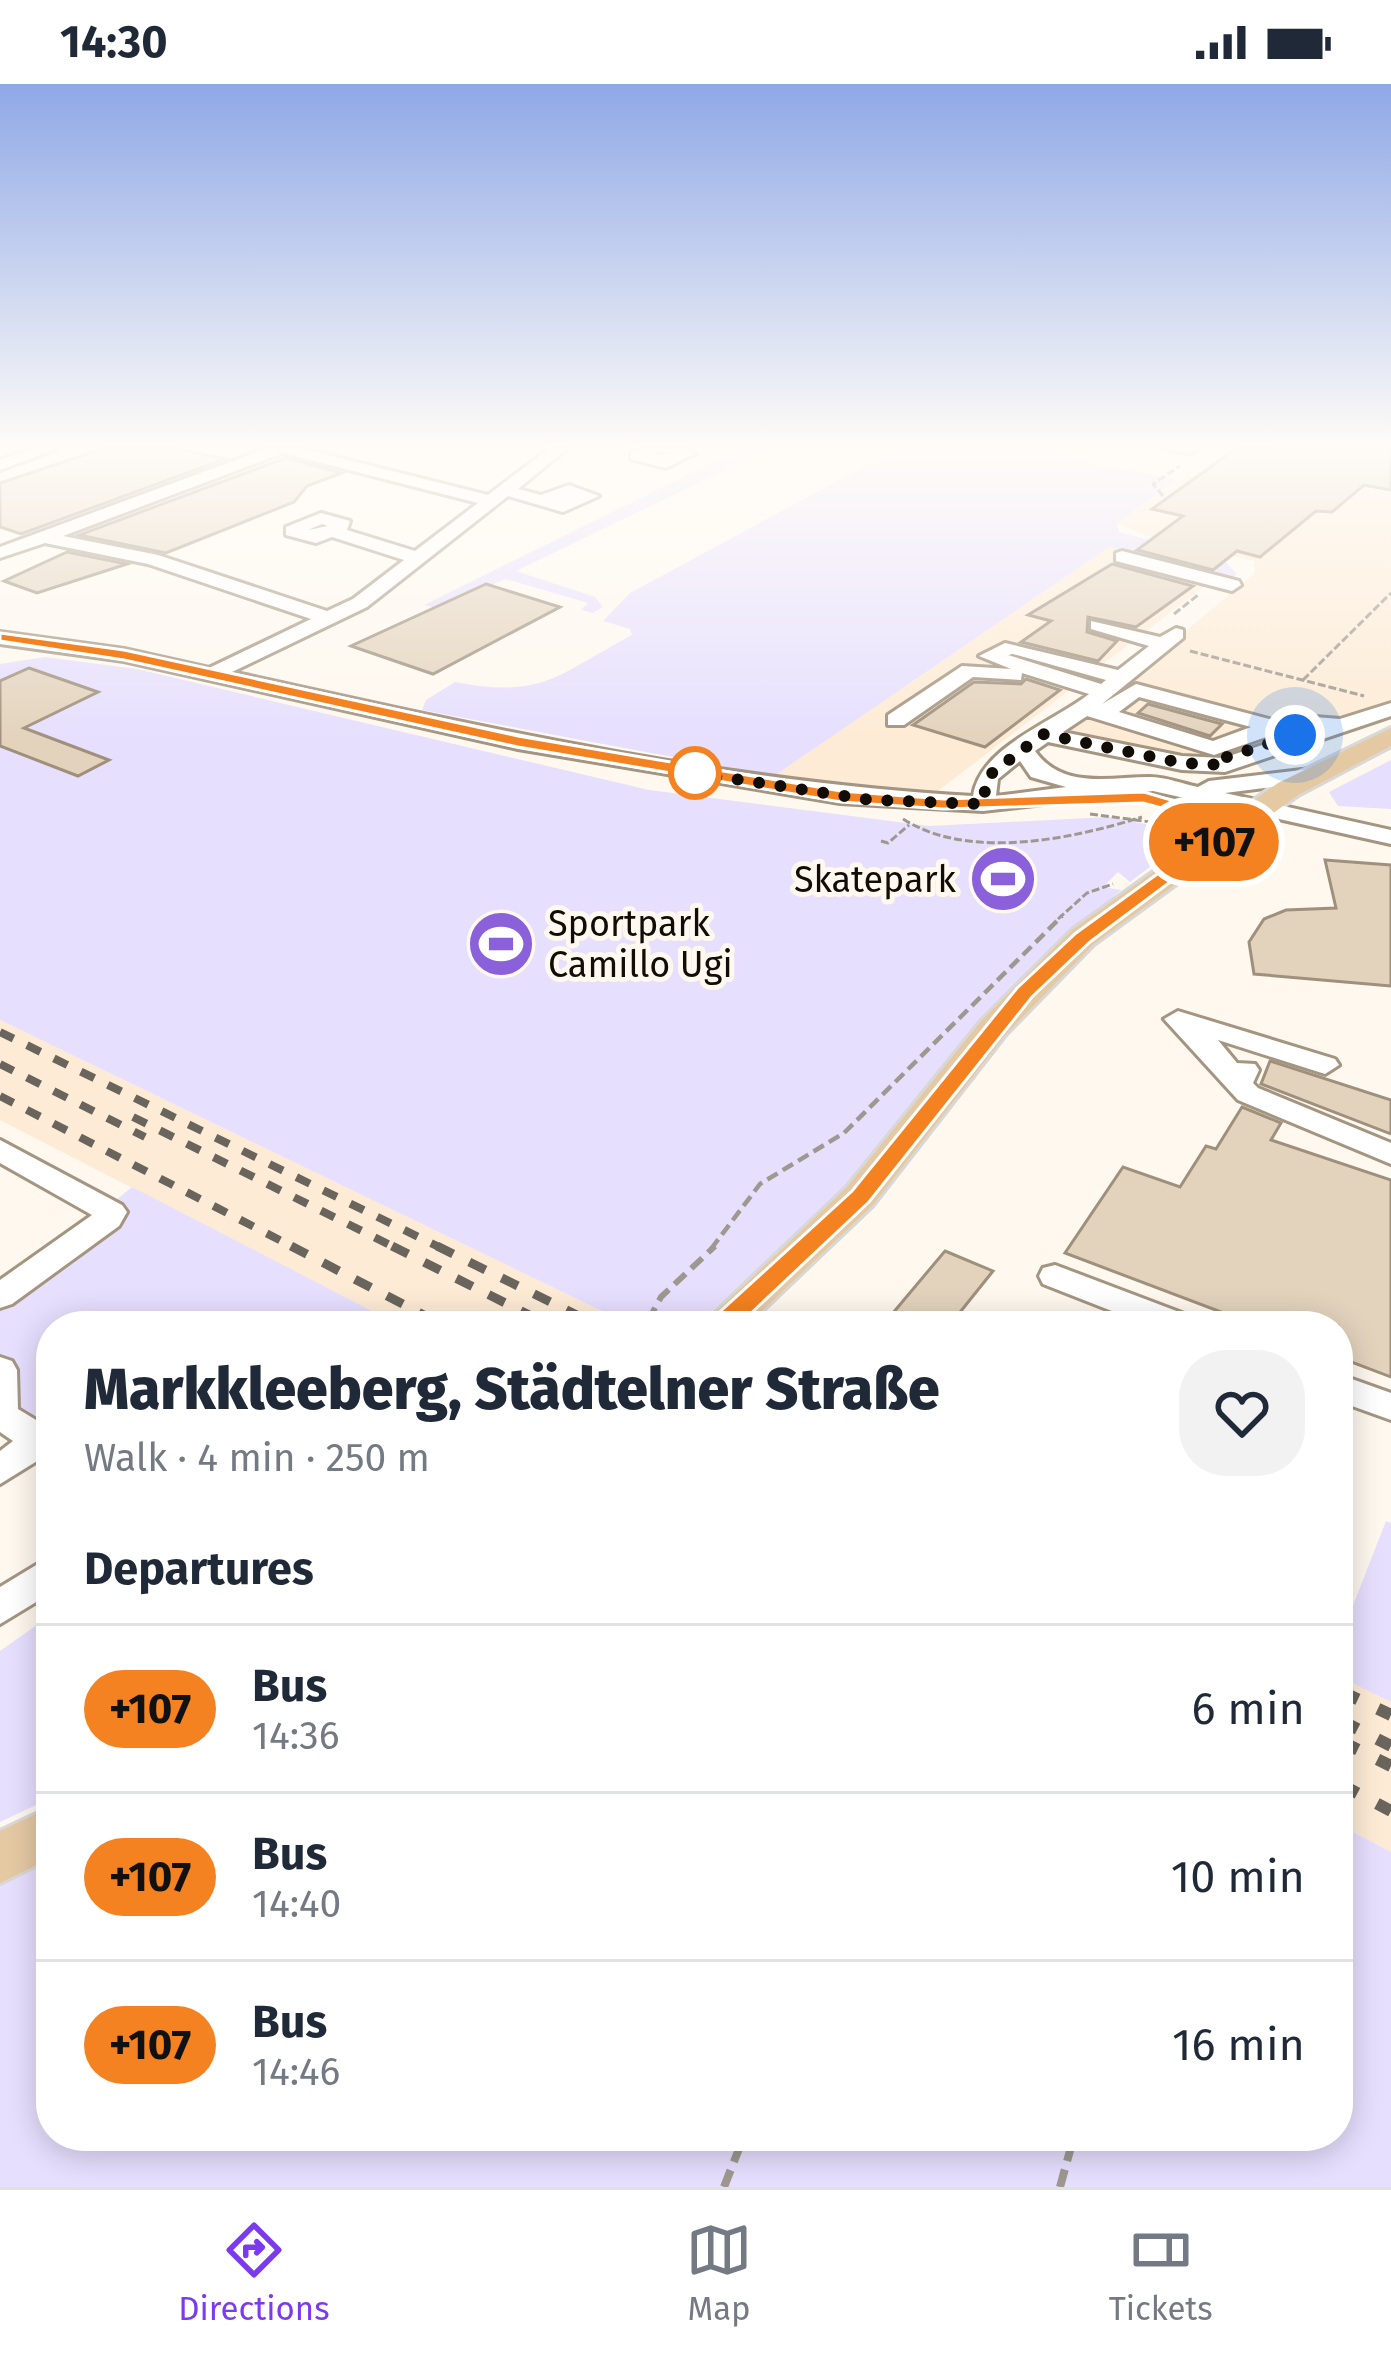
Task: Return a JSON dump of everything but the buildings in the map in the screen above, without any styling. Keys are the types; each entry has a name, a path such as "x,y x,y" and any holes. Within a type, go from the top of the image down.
{"main road":[{"path":"737,1311 860,1196 1024,992 1083,937 1310,776 1391,736"},
{"path":"0,1858 36,1839"}],"street":[{"path":"78,546 152,559 328,618"},
{"path":"380,546 418,558"},
{"path":"212,674 360,603 433,546"},
{"path":"1122,557 1232,586"},
{"path":"1098,625 1170,639"},
{"path":"0,638 292,690 518,742 797,790 887,801 983,804 1079,805 1144,797 1249,816"},
{"path":"983,804 987,777 1043,734 1103,698 1170,639"},
{"path":"1136,716 1103,698 1012,647 989,656 1103,698 1198,746 1214,748 1290,721 1337,725"},
{"path":"896,720 969,670 994,671 1103,698 1136,690 1271,726"},
{"path":"292,690 314,676"},
{"path":"389,713 414,698"},
{"path":"1043,734 1182,763 1225,765 1391,709"},
{"path":"1214,732 1241,739"},
{"path":"1023,749 1030,764 1051,778 1104,789 1153,784 1192,789 1310,776"},
{"path":"1012,803 1023,749"},
{"path":"1079,805 1104,789"},
{"path":"1192,789 1249,816 1319,839 1391,837"},
{"path":"1325,1065 1178,1019 1219,1057 1237,1085 1391,1154"},
{"path":"1237,1085 1258,1046"},
{"path":"0,1150 111,1212 108,1220 0,1296"},
{"path":"1055,1276 1145,1311"},
{"path":"0,1370 0,1413 36,1436"},
{"path":"1353,1393 1391,1407"},
{"path":"0,1471 36,1449"},
{"path":"0,1608 36,1583"}],"path":[{"path":"1303,680 1391,593"},
{"path":"1170,639 1373,700 1361,713 1337,725"},
{"path":"1079,805 1182,826 1189,822"},
{"path":"904,819 910,825 964,837 1063,838 1143,817"},
{"path":"881,841 888,843 910,825"},
{"path":"653,1311 661,1297 716,1245 760,1184 844,1133 926,1055 988,983 1046,932"},
{"path":"724,2187 739,2151"},
{"path":"1060,2187 1070,2151"}],"shaded area":[{"path":"543,546 567,546 516,571 595,597 603,607 593,613 581,610 588,603 506,579 435,608 424,605"},
{"path":"717,546 1172,546 1224,560 1237,574 1230,579 1109,547 774,776 422,710 426,700 455,682 485,687 530,685 585,662 632,635 630,629 603,621 630,593"},
{"path":"1190,546 1391,546 1391,714 1244,765 1048,746 1255,573 1254,561"},
{"path":"1109,547 1208,572 1210,582 938,791 774,776"},
{"name":"Sportpark Camillo Ugi","path":"45,657 137,669 649,790 929,826 1108,817 1188,832 1180,844 1130,882 1118,872 1103,887 1121,890 1013,986 839,1196 712,1311 602,1311 0,1020 0,664"},
{"path":"1391,760 1391,809 1338,806 1329,792"},
{"path":"0,1020 602,1311 372,1311 0,1120"},
{"path":"132,1187 372,1311 36,1311 36,1436 0,1411 0,1296"},
{"path":"1386,1521 1391,1523 1391,1702 1353,1683 1353,1606"},
{"path":"36,1626 36,1805 0,1822 0,1651"},
{"path":"1353,1683 1391,1702 1391,1852 1353,1832"},
{"path":"1353,1832 1391,1852 1391,2187 0,2187 0,1858 36,1839 36,2151 1353,2151"}],"railway":[{"path":"0,1032 443,1249"},
{"path":"0,1064 145,1137"},
{"path":"0,1096 297,1249"},
{"path":"133,1117 394,1247"},
{"path":"291,1246 416,1311"},
{"path":"437,1246 569,1311"},
{"path":"394,1247 398,1249"},
{"path":"394,1247 521,1311"},
{"path":"1353,1697 1391,1715"},
{"path":"1353,1727 1391,1746"},
{"path":"1353,1747 1391,1766"},
{"path":"1353,1791 1391,1811"}],"bus line":[{"name":"+107","path":"0,638 124,655 518,742 841,796 944,804 1144,797 1239,823 1083,937 1024,992 891,1162 828,1230 738,1311"}],"place":[{"name":"Skatepark","path":"1003,879"},
{"name":"Sportpark Camillo Ugi","path":"501,944"}],"route":[{"path":"695,773 871,800 983,804 987,777 1043,734 1182,763 1225,765 1224,758 1295,735"}]}
